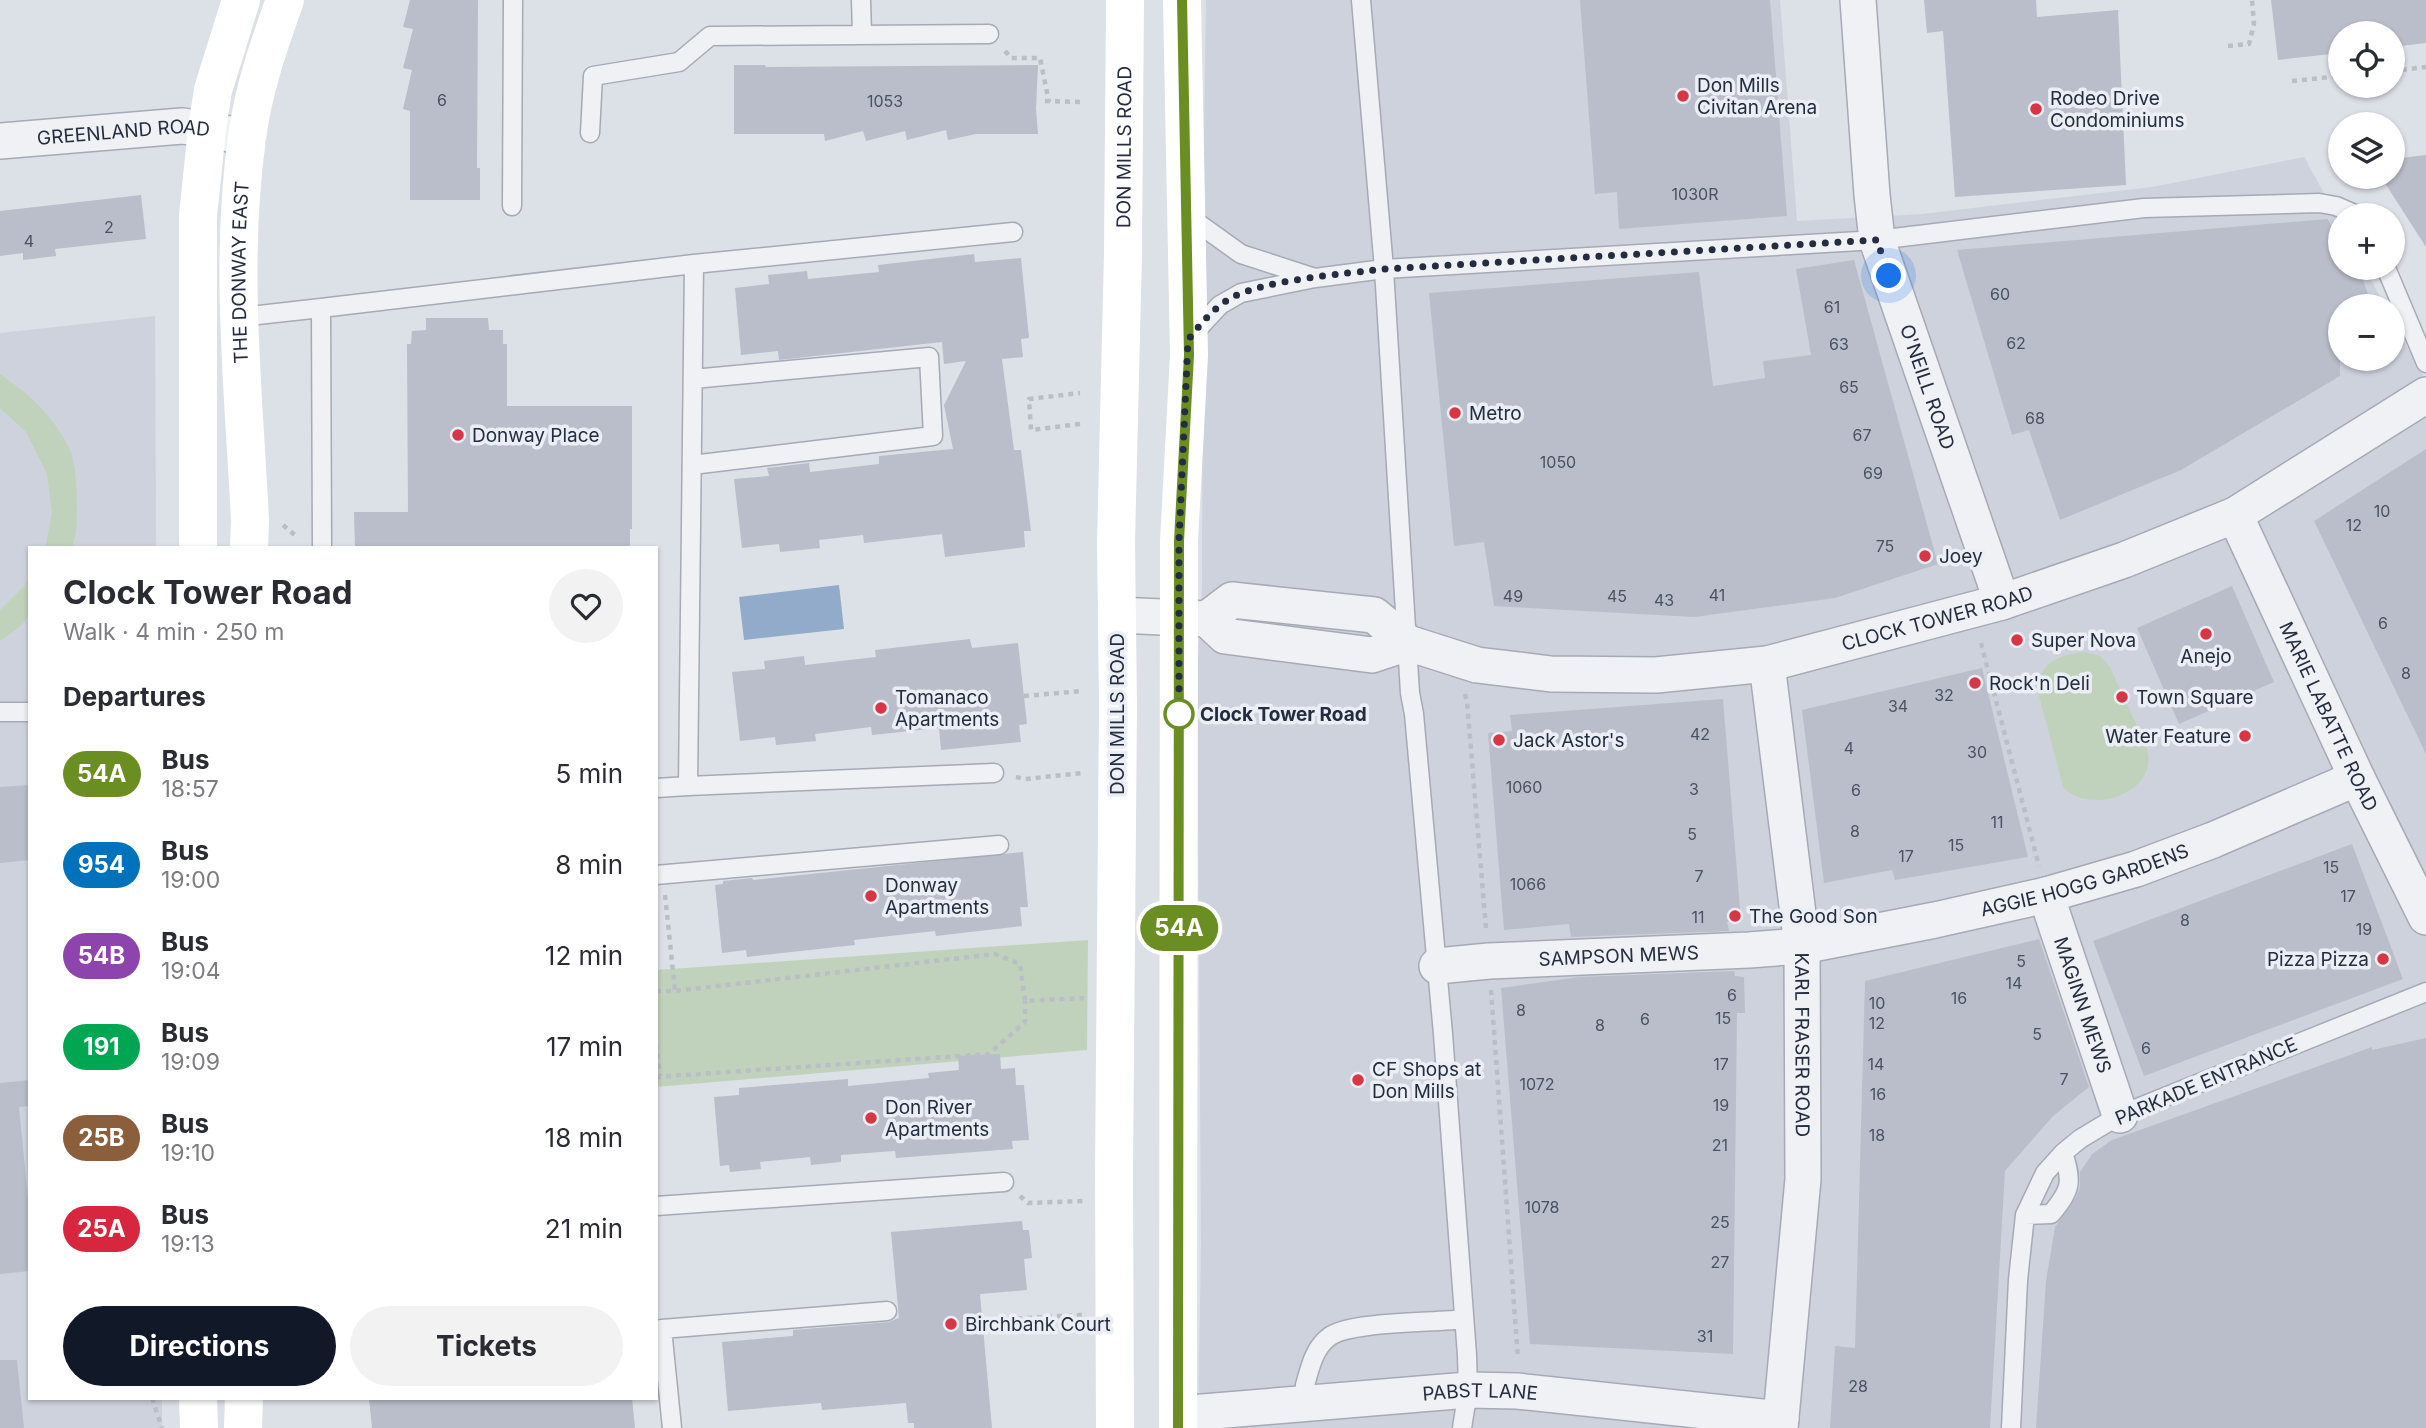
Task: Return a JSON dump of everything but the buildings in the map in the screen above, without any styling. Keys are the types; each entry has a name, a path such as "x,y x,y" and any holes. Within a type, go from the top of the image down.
{"main road":[{"path":"198,546 198,216 213,90 242,0"},
{"name":"THE DONWAY EAST","path":"249,546 240,317 240,238 247,138 262,65 285,0"},
{"name":"DON MILLS ROAD","path":"1115,1428 1117,528 1125,0"},
{"path":"1178,1421 1193,618 1179,541 1188,340 1182,0"},
{"path":"198,317 240,317"},
{"path":"198,1400 199,1428"},
{"path":"243,1428 244,1400"}],"street":[{"name":"O'NEILL ROAD","path":"1858,0 1877,240 2002,602"},
{"name":"GREENLAND ROAD","path":"0,141 182,126 247,138"},
{"name":"CLOCK TOWER ROAD","path":"1193,618 1232,600 1374,615 1408,643 1477,665 1551,674 1656,675 1767,664 2002,602 2124,560 2235,515 2426,394"},
{"name":"MARIE LABATTE ROAD","path":"2235,515 2357,778 2426,917"},
{"path":"1117,615 1193,618"},
{"name":"KARL FRASER ROAD","path":"1767,664 1802,946 1803,1179 1781,1424"},
{"name":"AGGIE HOGG GARDENS","path":"1802,946 2046,895 2136,869 2357,778"},
{"name":"MAGINN MEWS","path":"2046,895 2120,1115"},
{"name":"SAMPSON MEWS","path":"1437,967 1489,961 1802,946"},
{"name":"PABST LANE","path":"1178,1421 1468,1390 1517,1391 1781,1424"}],"lane":[{"path":"512,206 513,0"},
{"path":"861,0 862,34"},
{"path":"1361,0 1384,269 1410,693 1437,967 1464,1319 1468,1390 1462,1428"},
{"path":"590,133 593,76 679,62 710,36 989,34"},
{"path":"1188,340 1220,304 1253,289 1384,269 1877,240 2144,208 2328,204"},
{"path":"1187,216 1229,247 1248,257 1315,278"},
{"path":"240,317 694,264 1013,232"},
{"path":"688,786 694,264"},
{"path":"2391,280 2426,363"},
{"path":"321,308 322,546"},
{"path":"692,466 933,436 929,357 693,379"},
{"path":"0,712 28,712"},
{"path":"658,788 994,773"},
{"path":"662,875 999,845"},
{"name":"PARKADE ENTRANCE","path":"2011,1428 2018,1280 2025,1215 2045,1173 2063,1153 2080,1139 2120,1115 2426,992"},
{"path":"2025,1215 2051,1214 2064,1198 2070,1176 2063,1153"},
{"path":"658,1206 1004,1182"},
{"path":"672,1428 659,1330 887,1311"},
{"path":"1305,1385 1315,1354 1323,1342 1335,1333 1363,1327 1464,1319"}],"path":[{"path":"2228,46 2249,44 2254,24 2252,0"},
{"path":"989,34 1011,58 1040,58 1047,102 1082,102"},
{"path":"2405,69 2426,67"},
{"path":"2292,81 2328,77"},
{"path":"1080,393 1028,399 1031,430 1080,424"},
{"path":"1981,643 2046,895"},
{"path":"1024,696 1082,691"},
{"path":"1465,694 1489,961 1518,1368"},
{"path":"994,773 1025,779 1083,773"},
{"path":"662,875 675,991"},
{"path":"658,991 995,954 1020,964 1025,1001 1025,1022 989,1054 658,1077"},
{"path":"1025,1001 1085,998"},
{"path":"1004,1182 1028,1203 1083,1200"},
{"path":"987,1320 1084,1315"},
{"path":"153,1400 162,1428"}],"shaded area":[{"name":"CF Shops at Don Mills","path":"1206,0 1780,0 1797,221 1922,214 2152,187 2304,157 2329,203 2328,280 2371,280 2379,294 2328,294 2328,371 2405,371 2405,343 2426,381 2426,1428 1198,1428 1201,1244 1197,677 1202,587"},
{"path":"155,316 156,546 28,546 28,1400 162,1400 162,1428 0,1428 0,333"}],"green space":[{"path":"0,374 40,407 64,438 75,468 76,530 72,546 45,546 52,513 47,474 26,432 0,408"},
{"path":"28,580 28,615 20,626 0,641 0,610"},
{"path":"2084,652 2100,656 2110,667 2146,746 2148,762 2144,776 2134,787 2121,795 2106,799 2090,800 2075,796 2063,787 2038,692 2041,674 2051,662 2066,655"},
{"path":"1088,940 1087,1050 658,1087 658,970"}],"water":[{"path":"839,585 844,629 744,640 739,597"}],"bus line":[{"name":"54A","path":"1178,1428 1179,541 1189,355 1182,0"}],"place":[{"name":"Don Mills Civitan Arena","path":"1683,96"},
{"name":"Rodeo Drive Condominiums","path":"2036,109"},
{"name":"Metro","path":"1455,413"},
{"name":"Donway Place","path":"458,435"},
{"name":"Joey","path":"1925,556"},
{"name":"Anejo","path":"2206,634"},
{"name":"Super Nova","path":"2017,640"},
{"name":"Rock'n Deli","path":"1975,683"},
{"name":"Town Square","path":"2122,697"},
{"name":"Tomanaco Apartments","path":"881,708"},
{"name":"Clock Tower Road","path":"1179,714"},
{"name":"Water Feature","path":"2245,736"},
{"name":"Jack Astor's","path":"1499,740"},
{"name":"Donway Apartments","path":"871,896"},
{"name":"The Good Son","path":"1735,916"},
{"name":"Pizza Pizza","path":"2383,959"},
{"name":"CF Shops at Don Mills","path":"1358,1080"},
{"name":"Don River Apartments","path":"871,1118"},
{"name":"Birchbank Court","path":"951,1324"}],"route":[{"path":"1179,714 1179,541 1188,340 1205,319 1227,299 1253,289 1384,269 1877,240 1889,276"}]}
